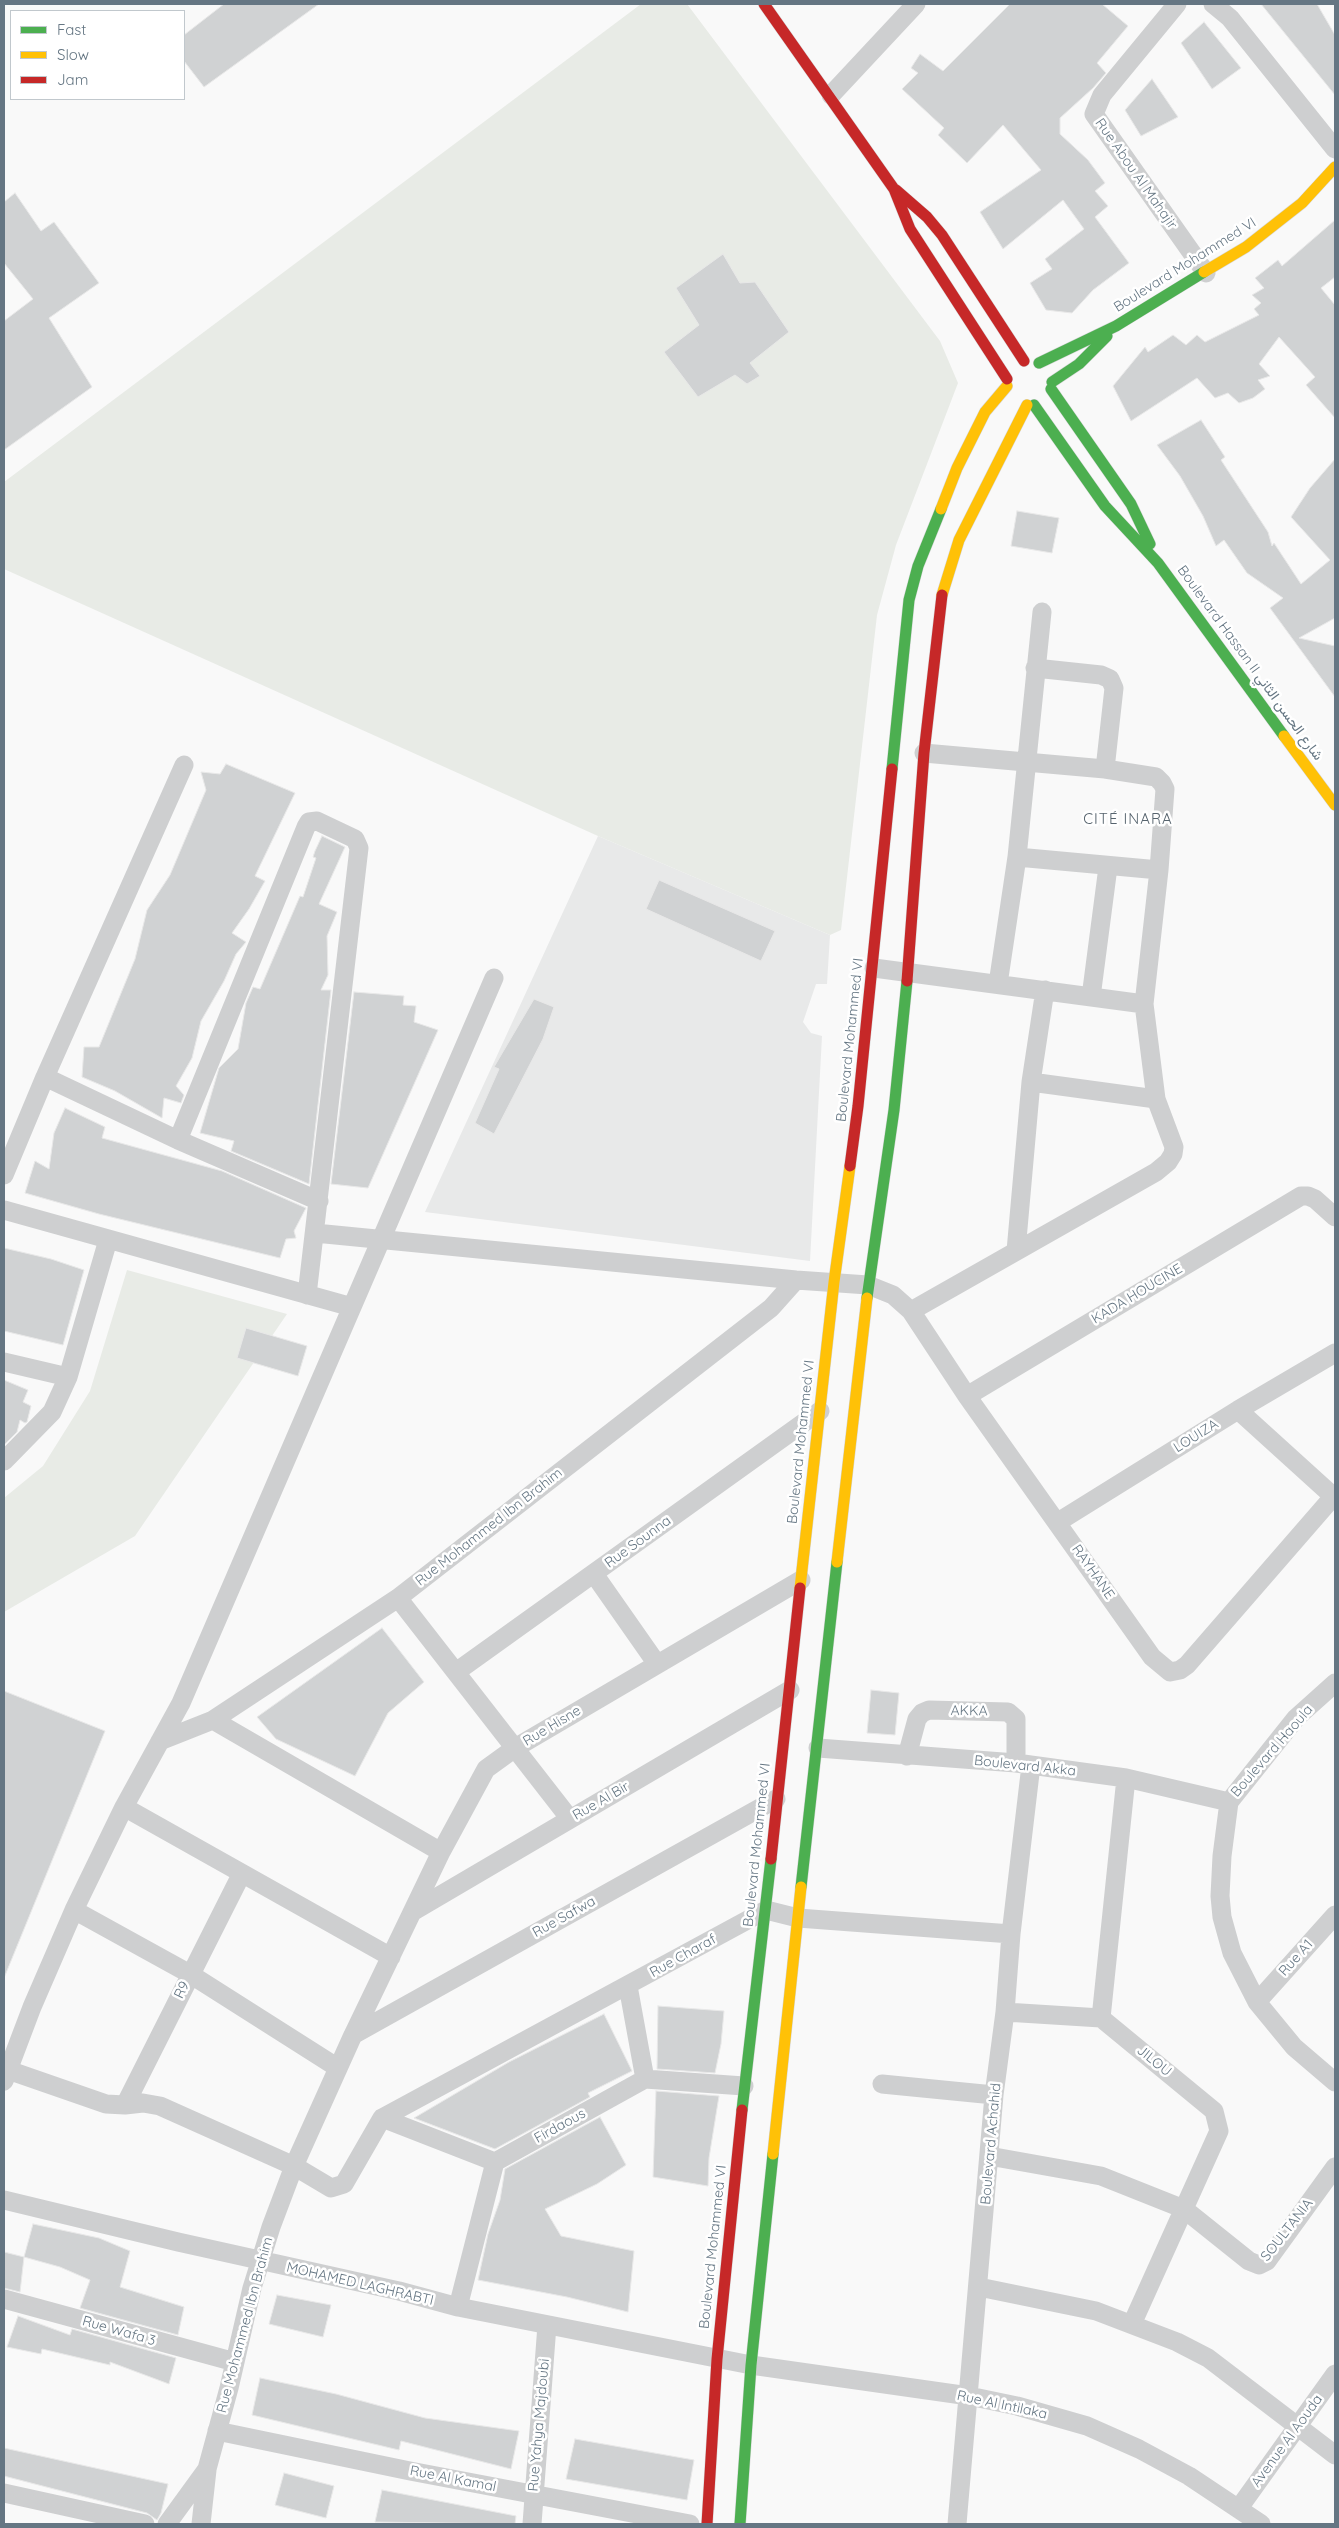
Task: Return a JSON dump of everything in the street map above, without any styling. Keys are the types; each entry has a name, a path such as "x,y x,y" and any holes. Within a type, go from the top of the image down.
{"main road":[{"path":"764,4 831,95 894,189 910,229 1007,383 1014,399 1031,405"},
{"name":"Boulevard Mohammed VI","path":"1039,363 1116,326 1206,273 1279,222 1302,202 1335,167"},
{"path":"894,189 927,217 942,236 1024,361"},
{"name":"Boulevard Mohammed VI","path":"1051,385 1084,359 1116,326"},
{"path":"740,2524 751,2365 798,1918 868,1285 894,1110 908,972 924,753 938,607 945,579 963,532 1031,405 1045,399 1051,385 1050,374 1039,363 1024,361 1012,368 1007,383"},
{"name":"Boulevard Mohammed VI","path":"707,2524 718,2360 744,2086 766,1910 776,1799 790,1690 834,1282 858,1106 874,968 910,600 918,566 957,468 985,412 1007,383"},
{"name":"Boulevard Hassan II شارع الحسن الثاني","path":"1051,385 1131,504 1158,562"},
{"name":"Boulevard Hassan II شارع الحسن الثاني","path":"1031,405 1106,506 1158,562 1335,805"}],"street":[{"path":"831,95 916,4"},
{"name":"Rue Abou Al Mahajir","path":"1177,4 1102,95 1096,105 1094,114 1206,273"},
{"path":"1213,4 1230,18 1335,150"},
{"path":"998,984 1017,857 1042,612"},
{"path":"1035,668 1101,675 1110,679 1114,688 1105,768"},
{"path":"911,1311 1156,1172 1168,1162 1173,1154 1174,1147 1156,1099 1144,1004 1159,870 1165,790 1162,783 1156,777 1105,768 924,753"},
{"path":"4,1175 45,1077 184,765"},
{"path":"178,1140 306,827 309,822 317,821 355,839 359,848 320,1201 307,1295"},
{"path":"1017,857 1108,867 1159,870"},
{"path":"1091,997 1108,867"},
{"path":"874,968 1144,1004"},
{"path":"458,2307 495,2162 382,2118 344,2184 331,2188 294,2166 160,2106 143,2103 125,2105 106,2104 6,2075 32,2007 74,1910 124,1807 180,1703 494,978"},
{"path":"1016,1251 1031,1082 1045,990"},
{"path":"45,1077 178,1140 320,1201"},
{"path":"1031,1082 1156,1099"},
{"name":"KADA HOUCINE","path":"967,1396 1301,1196 1308,1196 1335,1217"},
{"path":"4,1210 352,1307"},
{"name":"RAYHANE","path":"315,1233 796,1280 868,1285 893,1295 911,1311 967,1396 1152,1657 1170,1672 1180,1670 1187,1665 1334,1498"},
{"path":"4,1461 52,1412 68,1378 108,1240"},
{"name":"Rue Mohammed Ibn Brahim","path":"160,1741 213,1720 398,1598 771,1308 796,1280"},
{"name":"LOUIZA","path":"1058,1522 1238,1410 1335,1353"},
{"path":"4,1362 68,1378"},
{"path":"1238,1410 1334,1498"},
{"name":"Rue Sounna","path":"456,1672 820,1411"},
{"path":"594,1574 657,1664"},
{"name":"Rue Hisne","path":"391,1957 440,1852 486,1769 515,1748 801,1580"},
{"path":"398,1598 570,1820"},
{"name":"Boulevard Haoula","path":"1335,1683 1296,1718 1229,1802 1221,1876 1222,1917 1232,1953 1257,2002 1294,2047 1335,2082"},
{"name":"Rue Al Bir","path":"412,1912 790,1690"},
{"name":"AKKA","path":"907,1756 917,1718 922,1712 929,1710 1008,1712 1016,1719 1023,1764"},
{"path":"213,1720 440,1852"},
{"name":"Boulevard Akka","path":"818,1748 1023,1764 1126,1778 1229,1802"},
{"name":"Boulevard Achahid","path":"957,2524 979,2287 994,2095 1005,2012 1023,1764"},
{"path":"1005,2012 1101,2018 1126,1778"},
{"name":"Rue Safwa","path":"353,2035 776,1799"},
{"path":"124,1807 241,1875 391,1957"},
{"name":"R9","path":"125,2105 241,1875"},
{"path":"74,1910 190,1974 338,2068"},
{"path":"766,1910 798,1918 1011,1934"},
{"name":"Rue Charaf","path":"382,2118 766,1910"},
{"name":"Rue A1","path":"1257,2002 1335,1915"},
{"name":"Rue Mohammed Ibn Brahim","path":"167,2524 207,2469 260,2261 294,2166 353,2035 391,1957"},
{"path":"628,1986 645,2079 744,2086"},
{"name":"JILOU","path":"1101,2018 1214,2111 1219,2131 1132,2324"},
{"name":"Firdaous","path":"495,2162 645,2079"},
{"path":"882,2084 994,2095"},
{"path":"989,2156 1101,2176 1184,2209"},
{"name":"SOULTANIA","path":"1184,2209 1249,2261 1259,2265 1267,2261 1335,2166"},
{"name":"MOHAMED LAGHRABTI","path":"4,2200 260,2261 399,2291 458,2307 718,2360"},
{"path":"979,2287 1096,2311 1177,2342 1208,2358 1335,2455"},
{"name":"Rue Wafa 3","path":"4,2299 235,2362"},
{"name":"Rue Yahya Majdoubi","path":"532,2524 546,2325"},
{"name":"Rue Al Intilaka","path":"718,2360 969,2396 1017,2406 1087,2426 1139,2449 1189,2476 1261,2524"},
{"name":"Avenue Al Aouda","path":"1239,2508 1296,2425 1335,2374"},
{"name":"Rue Al Kamal","path":"217,2431 690,2524"},
{"path":"201,2524 207,2469"},
{"path":"4,2493 145,2524"}],"shaded area":[{"path":"641,4 687,4 940,341 958,383 896,545 877,615 841,930 830,935 598,836 4,569 4,482"},
{"path":"598,836 830,935 827,984 816,984 803,1022 811,1033 822,1036 810,1261 425,1212"},
{"path":"127,1270 287,1314 135,1536 4,1612 4,1498 43,1466 90,1391"}],"building":[{"path":"224,4 319,4 204,87 185,62 185,34"},
{"path":"1010,4 1102,4 1128,26 1097,63 1106,73 1093,88 1060,118 1060,134 1088,160 1105,183 1095,191 1108,206 1095,217 1129,263 1093,290 1072,313 1046,310 1030,283 1052,269 1045,259 1084,229 1063,200 1003,249 980,212 1041,170 1003,125 967,163 938,135 944,128 902,89 918,73 911,68 920,54 943,71"},
{"path":"1261,4 1317,4 1335,35 1335,95"},
{"path":"1204,22 1241,68 1212,89 1181,43"},
{"path":"1152,79 1178,117 1141,136 1125,110"},
{"path":"15,193 41,231 54,222 99,283 49,318 92,387 4,450 4,321 33,299 4,263 4,202"},
{"path":"1335,220 1335,277 1321,288 1335,305 1335,418 1306,385 1315,377 1279,337 1259,364 1270,376 1258,380 1265,389 1253,398 1239,403 1228,393 1215,398 1197,378 1131,421 1113,386 1145,347 1148,352 1173,335 1186,345 1197,335 1205,342 1259,315 1254,309 1261,303 1252,295 1264,288 1255,278 1278,260 1282,266"},
{"path":"723,254 740,283 755,282 789,332 750,363 760,376 747,384 735,375 698,397 664,352 699,325 676,288"},
{"path":"1201,420 1225,457 1221,460 1268,532 1272,546 1274,543 1301,584 1330,560 1291,517 1310,488 1335,459 1335,618 1299,638 1335,646 1335,697 1270,608 1283,598 1247,573 1224,540 1216,546 1203,516 1180,476 1157,445"},
{"path":"1017,511 1059,518 1052,553 1011,546"},
{"path":"226,764 295,793 255,876 265,881 232,933 246,942 236,954 224,981 201,1021 192,1058 176,1086 184,1095 181,1103 164,1098 162,1118 115,1091 82,1077 84,1047 99,1047 135,959 147,910 170,875 206,790 201,772 220,774"},
{"path":"322,836 345,847 319,904 337,912 327,936 328,975 321,990 331,990 309,1184 231,1151 234,1141 200,1133 219,1068 238,1049 246,1003 253,987 260,989 300,896 303,897 316,858 313,857"},
{"path":"659,880 775,931 761,961 646,909"},
{"path":"354,992 404,996 403,1005 416,1006 414,1022 438,1030 368,1188 331,1184"},
{"path":"534,999 554,1007 543,1039 494,1134 475,1123 499,1069 494,1067"},
{"path":"65,1108 105,1127 102,1138 222,1171 306,1208 294,1231 296,1238 286,1239 280,1258 99,1214 25,1193 35,1161 49,1169 54,1133"},
{"path":"4,1248 51,1259 84,1270 63,1345 4,1331"},
{"path":"246,1328 307,1346 298,1376 237,1358"},
{"path":"4,1380 28,1390 23,1402 31,1406 27,1422 25,1423 20,1420 17,1432 4,1445"},
{"path":"382,1628 424,1682 388,1713 355,1776 276,1739 257,1717"},
{"path":"871,1690 899,1693 895,1735 867,1733"},
{"path":"4,1691 105,1731 4,1978"},
{"path":"658,2006 724,2011 721,2044 715,2073 657,2069"},
{"path":"604,2014 632,2071 588,2093 590,2097 495,2149 414,2118 509,2062"},
{"path":"656,2091 719,2096 709,2158 708,2186 653,2177"},
{"path":"600,2117 626,2165 597,2184 545,2209 561,2236 634,2251 628,2312 567,2297 478,2280 488,2234 500,2200 505,2169"},
{"path":"33,2224 99,2238 130,2251 120,2287 184,2307 178,2335 80,2308 90,2280 60,2267 24,2257"},
{"path":"4,2252 24,2257 20,2292 4,2288"},
{"path":"277,2295 331,2305 323,2337 269,2324"},
{"path":"18,2316 70,2335 72,2329 176,2358 169,2384 110,2362 110,2365 42,2349 41,2354 7,2347"},
{"path":"260,2378 336,2394 425,2418 519,2431 511,2469 401,2441 399,2450 252,2415"},
{"path":"575,2439 694,2460 687,2500 566,2479"},
{"path":"4,2448 168,2484 161,2513 157,2520 147,2513 4,2476"},
{"path":"284,2473 334,2486 326,2518 275,2505"},
{"path":"382,2490 516,2516 515,2524 375,2522"}],"traffic: fast":[{"path":"1039,363 1116,326 1204,272"},
{"path":"1052,382 1079,364 1107,336"},
{"path":"1051,389 1131,504 1150,544"},
{"path":"1034,405 1105,506 1158,563 1284,736"},
{"path":"892,769 909,600 918,566 941,509"},
{"path":"867,1298 894,1110 907,981"},
{"path":"801,1887 837,1562"},
{"path":"742,2110 771,1859"},
{"path":"740,2524 751,2365 773,2154"}],"traffic: slow":[{"path":"1204,272 1246,247 1302,203 1335,167"},
{"path":"941,509 957,468 985,412 1007,386"},
{"path":"942,595 959,540 1027,405"},
{"path":"1284,736 1335,805"},
{"path":"800,1588 834,1282 850,1166"},
{"path":"837,1562 867,1298"},
{"path":"773,2154 801,1887"}],"traffic: jam":[{"path":"764,4 894,189 910,229 1007,379"},
{"path":"896,190 927,217 942,235 1024,361"},
{"path":"907,981 924,753 942,595"},
{"path":"850,1166 858,1106 892,769"},
{"path":"771,1859 800,1588"},
{"path":"707,2524 717,2359 742,2110"}],"district":[{"name":"CITÉ INARA","path":"1128,819"}]}
